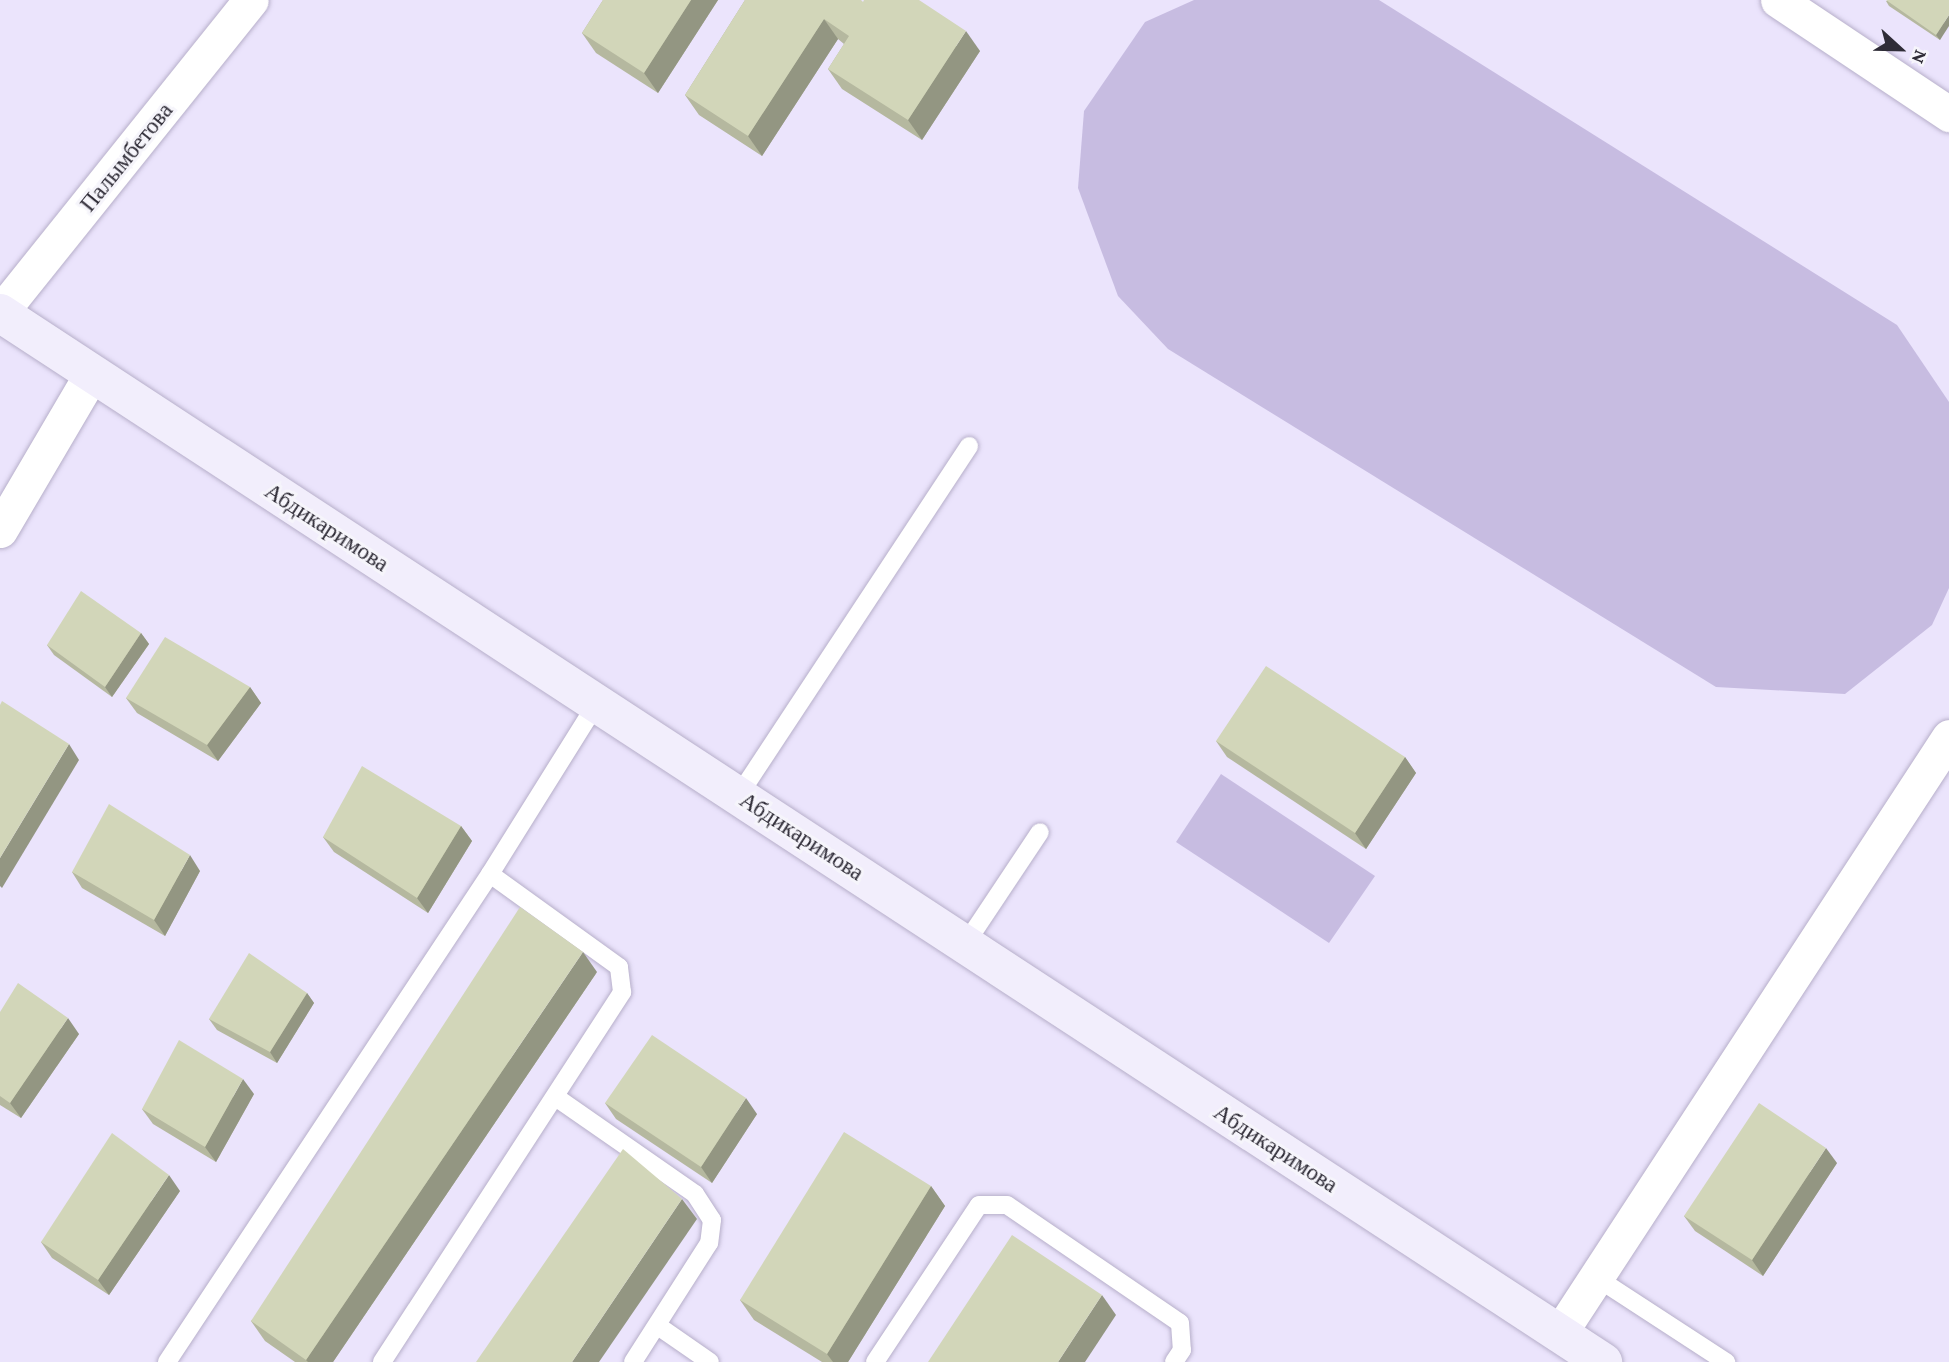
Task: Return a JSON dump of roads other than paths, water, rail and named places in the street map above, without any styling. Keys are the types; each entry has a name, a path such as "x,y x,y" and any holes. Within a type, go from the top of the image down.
{"main road":[{"name":"Абдикаримова","path":"0,313 1603,1362"}],"street":[{"name":"Палымбетова","path":"0,313 251,0"},
{"path":"1778,0 1949,114"},
{"path":"0,530 92,373"},
{"path":"1559,1334 1594,1276 1949,737"}],"lane":[{"path":"739,795 969,446"},
{"path":"167,1362 490,874 597,703"},
{"path":"966,943 1040,832"},
{"path":"382,1362 556,1098 622,992 619,967 490,874"},
{"path":"556,1098 695,1194 712,1220 709,1243 633,1362"},
{"path":"875,1362 979,1205 1007,1205 1180,1323 1182,1350 1174,1362"},
{"path":"1594,1276 1726,1362"},
{"path":"658,1326 710,1362"}]}
